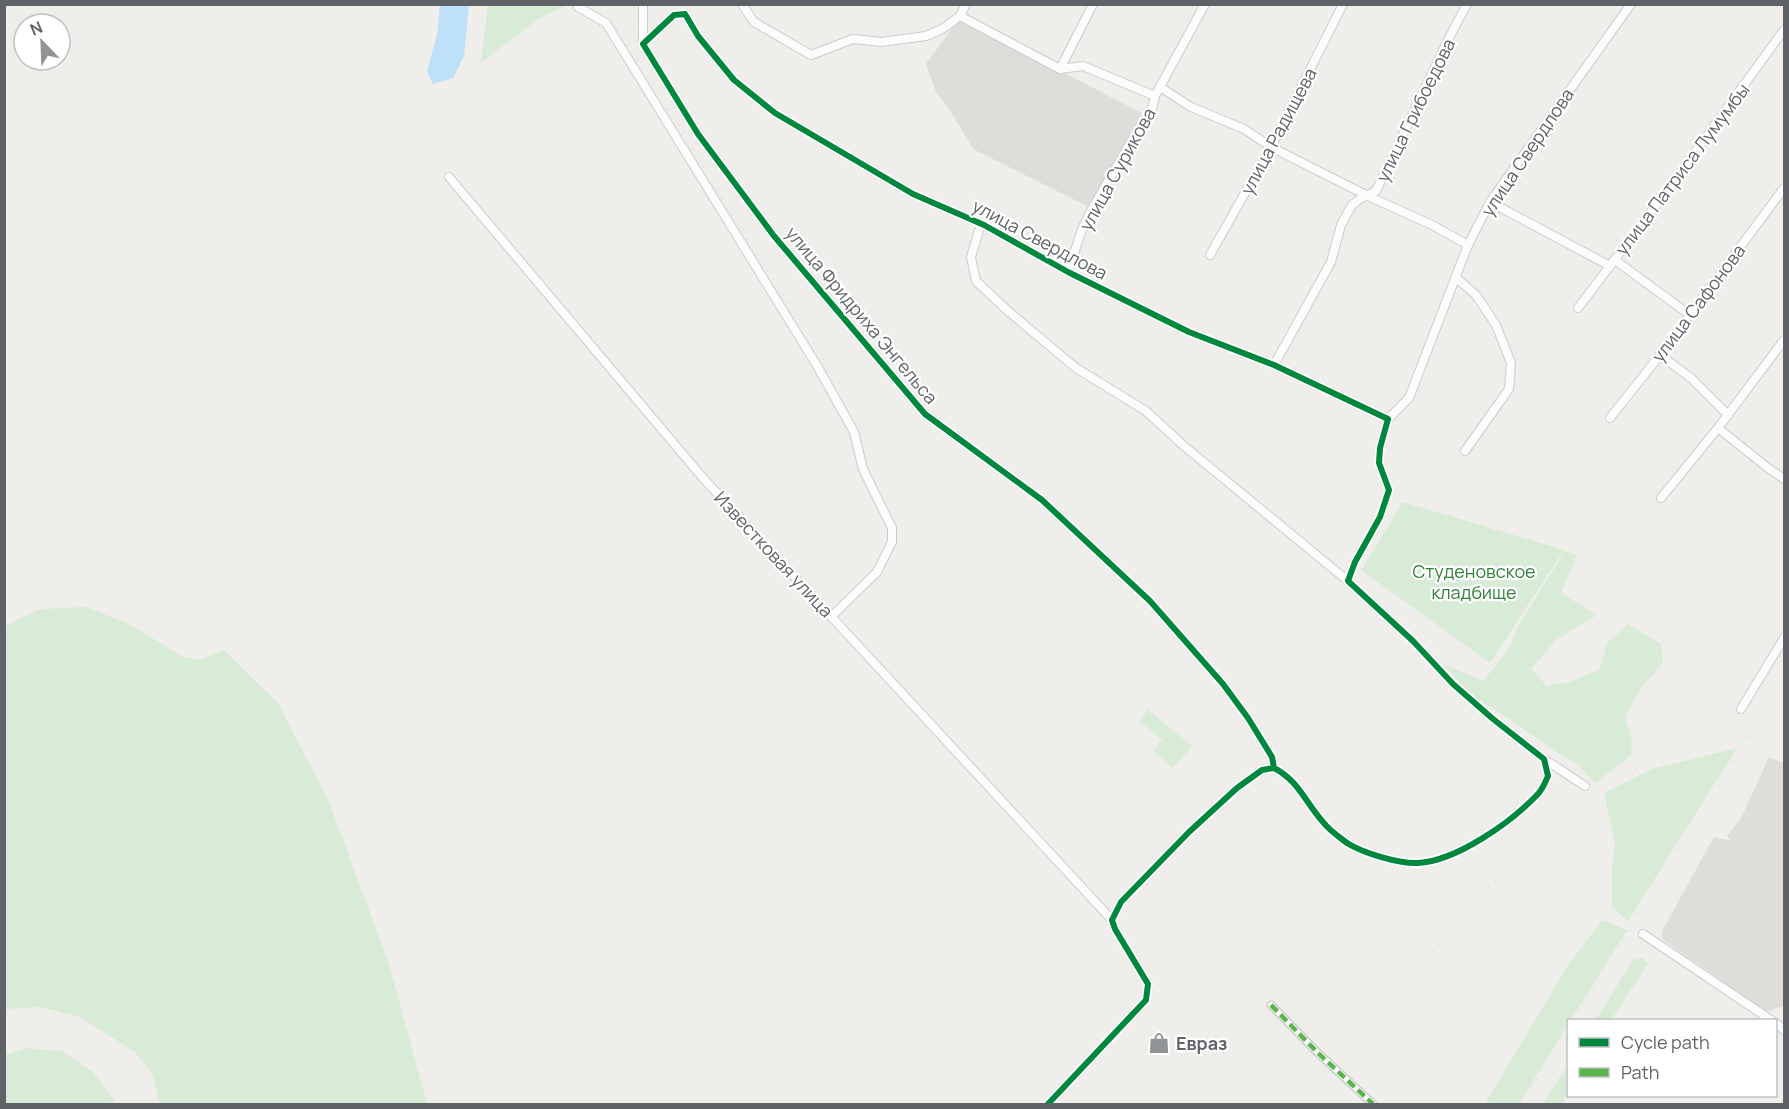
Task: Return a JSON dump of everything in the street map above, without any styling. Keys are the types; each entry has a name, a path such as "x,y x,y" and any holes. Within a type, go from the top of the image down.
{"street":[{"path":"643,4 643,44"},
{"path":"742,4 754,22 811,55 853,39 880,42 926,36 942,29 960,16 966,4"},
{"path":"1060,69 1093,4"},
{"name":"улица Сурикова","path":"1068,272 1082,229 1092,209 1141,125 1151,113 1155,96 1205,4"},
{"name":"улица Радищева","path":"1210,255 1271,147 1343,4"},
{"name":"улица Грибоедова","path":"1274,365 1331,262 1341,225 1352,205 1376,191 1467,4"},
{"name":"улица Свердлова","path":"643,44 674,15 685,15 698,36 734,80 775,113 913,194 981,224 1068,272 1189,332 1274,365 1388,419 1409,398 1468,245 1490,202 1630,4"},
{"path":"578,7 606,23 816,364 854,432 863,469 892,528 892,542 877,572 831,617"},
{"path":"960,16 1060,69 1083,66 1155,96"},
{"name":"улица Патриса Лумумбы","path":"1578,308 1785,30"},
{"name":"улица Фридриха Энгельса","path":"643,44 698,134 774,236 925,414 1042,500 1150,601 1222,684 1248,718 1272,757 1274,768 1287,775 1324,824 1350,844 1367,852 1417,863 1436,860 1459,851 1497,828 1538,795 1548,776 1544,759"},
{"path":"1160,87 1191,108 1244,129 1271,147 1368,196 1432,225 1468,245"},
{"name":"Известковая улица","path":"449,177 703,478 1112,920"},
{"name":"улица Сафонова","path":"1610,418 1785,188"},
{"path":"1490,202 1612,263 1690,315"},
{"name":"улица Свердлова","path":"981,224 971,257 976,281 1076,368 1146,411 1184,446 1348,581"},
{"path":"1455,277 1476,295 1496,325 1511,363 1509,389 1465,451"},
{"path":"1661,498 1785,340"},
{"path":"1660,355 1691,378 1728,415"},
{"path":"1388,419 1380,448 1379,463 1389,490 1380,517 1355,562 1348,581 1413,641 1453,684 1493,719 1544,759 1585,786"},
{"path":"1718,428 1785,479"},
{"path":"1741,709 1785,638"},
{"path":"1048,1104 1146,1000 1148,984 1115,930 1112,920 1121,902 1237,788 1262,770 1274,768"},
{"path":"1643,934 1770,1019"},
{"path":"1271,1005 1373,1104"}],"shaded area":[{"path":"959,19 1142,113 1091,208 973,149 950,110 936,92 926,64"},
{"path":"1769,757 1784,763 1784,1006 1769,1011 1662,939 1662,931 1714,837 1732,841 1727,836 1741,818"}],"green space":[{"path":"488,4 567,5 538,19 481,63"},
{"name":"Студеновское кладбище","path":"1403,502 1564,550 1490,663 1361,570"},
{"path":"1565,551 1577,555 1561,593 1597,615 1556,640 1531,669 1547,686 1570,682 1600,669 1607,643 1628,624 1661,644 1663,662 1642,687 1625,716 1632,741 1631,755 1595,783 1577,764 1472,696 1443,664 1483,681 1507,652 1521,621"},
{"path":"4,600 6,605 5,626 40,609 86,607 131,625 183,657 199,660 224,650 278,703 329,802 389,964 427,1104 160,1104 152,1074 135,1052 80,1017 41,1007 5,1009"},
{"path":"1148,710 1192,746 1173,768 1153,751 1162,740 1139,721"},
{"path":"1737,748 1628,921 1612,907 1615,843 1604,793 1652,769"},
{"path":"1602,920 1627,930 1572,1019 1567,1019 1567,1026 1519,1104 1485,1104 1568,965"},
{"path":"1643,958 1648,964 1612,1019 1597,1019 1633,960"},
{"path":"27,1048 62,1051 94,1073 114,1100 114,1104 5,1104 5,1055"},
{"path":"1567,1066 1567,1095 1561,1104 1542,1104"}],"water":[{"path":"440,5 469,5 464,56 453,78 433,84 427,71 437,35"}],"railway":[{"path":"602,4 898,476 1144,879 1257,1075 1270,1104"},
{"path":"624,4 646,62"},
{"path":"1574,1019 1784,678"},
{"path":"1384,1104 1387,1075 1406,998 1421,969 1454,923 1504,872 1592,795 1624,775 1674,756 1784,728"},
{"path":"1147,932 1216,1039 1250,1104"},
{"path":"1521,1104 1567,1030"}],"marked path":[{"path":"1271,1005 1373,1104"}],"cycle path":[{"path":"1048,1104 1146,1000 1148,984 1112,920 1121,902 1189,832 1237,788 1262,770 1274,768 1290,779 1325,825 1347,843 1381,857 1418,863 1433,861 1465,848 1512,818 1543,787 1548,776 1544,759 1453,684 1413,641 1348,581 1355,562 1380,517 1389,490 1379,463 1380,448 1388,419 1274,365 1189,332 1068,272 984,225 913,194 775,113 734,80 698,36 685,14 674,15 643,44 698,134 774,236 925,414 1042,500 1150,601 1223,684 1248,718 1272,757 1274,768"}],"place":[{"name":"Евраз","path":"1159,1043"}]}
